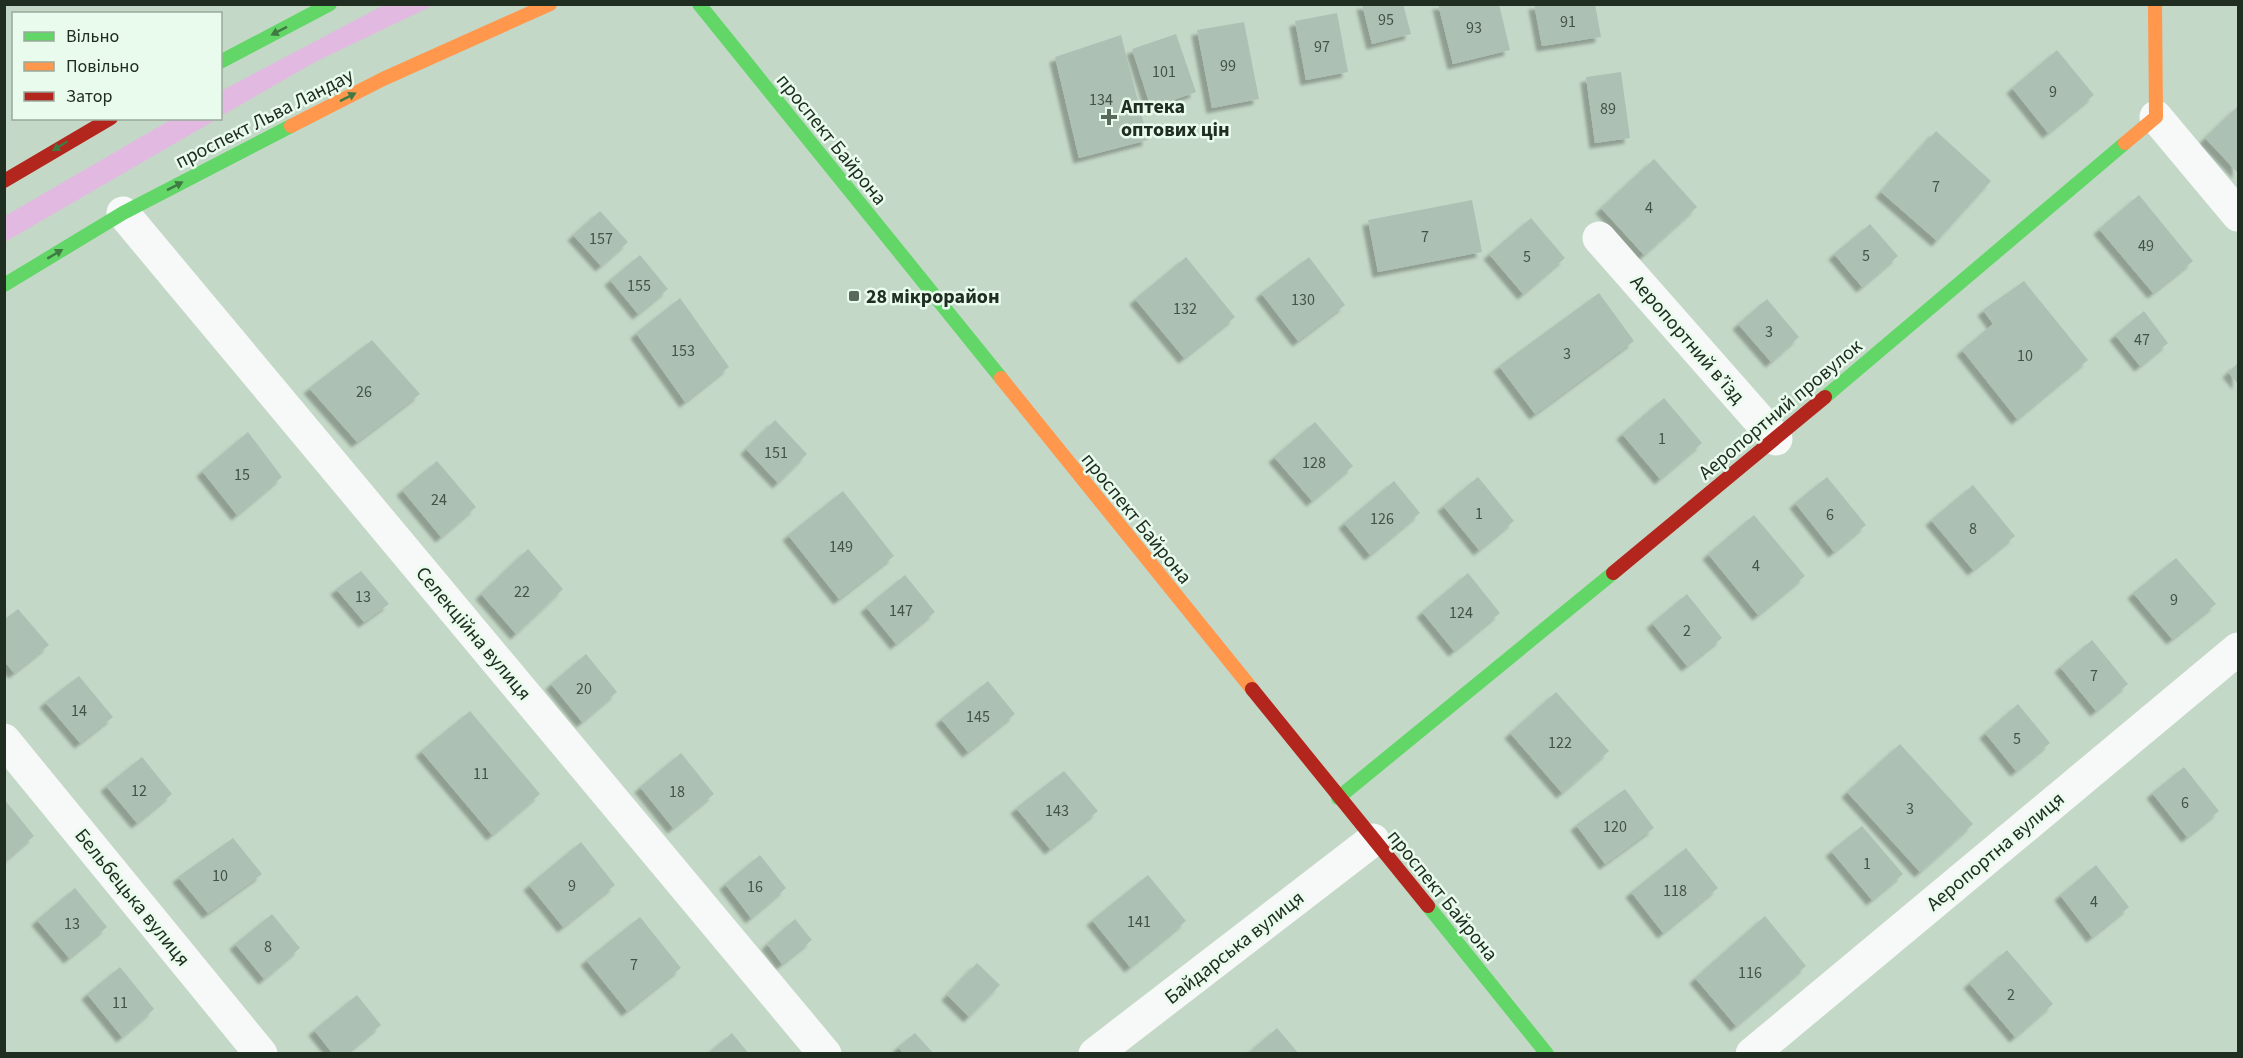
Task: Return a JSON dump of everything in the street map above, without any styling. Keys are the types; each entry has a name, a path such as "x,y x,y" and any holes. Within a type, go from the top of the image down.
{"main road":[{"path":"222,61 330,4"},
{"name":"проспект Льва Ландау","path":"4,285 123,213 383,79 550,4"},
{"name":"проспект Байрона","path":"699,4 1338,798 1547,1053"},
{"path":"2155,4 2156,117"},
{"name":"Аеропортний провулок","path":"1338,798 1776,439 2156,117"},
{"path":"4,181 107,120"}],"street":[{"path":"2156,117 2238,215"},
{"name":"Селекційна вулиця","path":"123,213 825,1053"},
{"name":"Аеропортний в’їзд","path":"1599,238 1776,439"},
{"name":"Аеропортна вулиця","path":"1752,1053 2238,649"},
{"name":"Бельбецька вулиця","path":"4,740 261,1053"},
{"name":"Байдарська вулиця","path":"1095,1053 1373,840"}],"shaded area":[{"path":"386,4 434,5 317,61 222,115 222,90"},
{"path":"170,120 215,120 5,242 5,216"}],"building":[{"path":"1362,4 1403,4 1411,34 1372,44"},
{"path":"1438,4 1499,4 1510,50 1453,64"},
{"path":"1534,4 1595,4 1601,37 1542,46"},
{"path":"1337,13 1348,72 1306,80 1295,21"},
{"path":"1244,22 1259,99 1212,108 1197,30"},
{"path":"1176,34 1196,92 1151,108 1132,49"},
{"path":"1121,35 1148,140 1079,158 1055,57"},
{"path":"2057,50 2094,95 2048,133 2012,88"},
{"path":"1621,72 1630,138 1595,143 1586,77"},
{"path":"2238,106 2238,173 2205,138"},
{"path":"1936,131 1991,181 1937,241 1881,192"},
{"path":"1654,159 1697,207 1644,255 1601,208"},
{"path":"2139,195 2193,261 2153,293 2099,229"},
{"path":"1472,200 1482,252 1378,272 1368,220"},
{"path":"600,211 628,242 601,266 573,235"},
{"path":"1531,218 1565,258 1523,294 1489,254"},
{"path":"1870,224 1898,256 1862,287 1834,254"},
{"path":"640,255 668,289 638,314 610,280"},
{"path":"1186,257 1235,317 1184,358 1135,299"},
{"path":"1309,257 1345,305 1298,341 1261,293"},
{"path":"2024,281 2088,360 2017,419 1962,350 1993,324 1983,310"},
{"path":"1599,293 1634,341 1535,414 1499,366"},
{"path":"680,298 729,367 685,402 636,333"},
{"path":"1767,299 1799,337 1771,362 1738,324"},
{"path":"2144,311 2168,343 2140,366 2115,335"},
{"path":"372,340 420,394 357,442 309,388"},
{"path":"2238,363 2238,384 2228,372"},
{"path":"1664,398 1702,443 1660,479 1622,434"},
{"path":"775,420 807,454 778,483 746,449"},
{"path":"1315,422 1353,466 1312,501 1274,457"},
{"path":"248,432 282,477 237,515 202,471"},
{"path":"437,461 476,507 441,537 402,490"},
{"path":"1478,477 1514,521 1479,550 1443,506"},
{"path":"1827,477 1866,525 1834,552 1795,503"},
{"path":"1394,481 1420,513 1370,555 1344,523"},
{"path":"1973,485 2015,536 1973,570 1931,520"},
{"path":"843,491 894,556 839,599 788,535"},
{"path":"1754,515 1805,576 1758,615 1708,554"},
{"path":"528,549 563,589 516,634 481,594"},
{"path":"2176,558 2216,604 2172,639 2133,593"},
{"path":"361,571 389,604 364,622 336,589"},
{"path":"1468,573 1500,613 1454,651 1422,612"},
{"path":"905,575 935,612 896,644 866,607"},
{"path":"1687,594 1722,638 1687,666 1652,623"},
{"path":"18,609 49,645 14,673 4,661 4,620"},
{"path":"2092,640 2128,684 2096,711 2060,667"},
{"path":"586,654 617,692 582,722 551,684"},
{"path":"79,676 113,717 80,743 45,702"},
{"path":"988,681 1015,714 968,752 941,719"},
{"path":"1556,692 1609,751 1562,793 1510,733"},
{"path":"2018,704 2050,743 2016,771 1985,733"},
{"path":"470,711 540,794 492,835 421,751"},
{"path":"1900,744 1973,824 1920,872 1847,792"},
{"path":"681,753 714,794 673,828 640,787"},
{"path":"142,757 172,794 137,823 106,786"},
{"path":"2184,767 2219,811 2187,837 2152,793"},
{"path":"1064,771 1098,811 1050,849 1016,808"},
{"path":"1625,789 1654,828 1605,864 1576,825"},
{"path":"4,799 34,836 4,862"},
{"path":"1862,826 1903,874 1872,900 1831,851"},
{"path":"233,838 262,874 208,913 178,877"},
{"path":"581,842 615,885 563,927 529,885"},
{"path":"1686,848 1718,888 1663,933 1631,892"},
{"path":"760,855 786,888 751,918 725,884"},
{"path":"2096,865 2129,907 2092,937 2060,895"},
{"path":"1148,875 1186,921 1130,967 1092,920"},
{"path":"75,888 107,927 69,958 37,920"},
{"path":"272,914 300,948 264,979 235,944"},
{"path":"1765,916 1806,966 1736,1026 1695,978"},
{"path":"640,917 681,968 627,1011 586,960"},
{"path":"795,919 812,940 782,964 767,944"},
{"path":"2007,950 2053,1004 2015,1037 1969,983"},
{"path":"977,963 1000,985 969,1017 947,995"},
{"path":"120,967 154,1009 122,1037 87,994"},
{"path":"357,995 381,1025 346,1054 333,1054 314,1030"},
{"path":"1277,1028 1299,1054 1247,1054"},
{"path":"732,1033 749,1054 707,1054"},
{"path":"915,1033 934,1054 904,1054 898,1047"}],"traffic: fast":[{"path":"222,61 330,4"},
{"path":"699,4 1001,378"},
{"path":"4,285 123,213 291,126"},
{"path":"1825,397 2125,143"},
{"path":"1338,798 1613,573"},
{"path":"1428,906 1547,1054"}],"traffic: slow":[{"path":"291,126 383,79 550,4"},
{"path":"2125,143 2156,117 2155,4"},
{"path":"1001,378 1252,689"}],"traffic: jam":[{"path":"4,181 108,120"},
{"path":"1613,573 1825,397"},
{"path":"1252,689 1428,906"}],"place":[{"name":"Аптека оптових цін","path":"1109,117"},
{"name":"28 мікрорайон","path":"854,296"}]}
